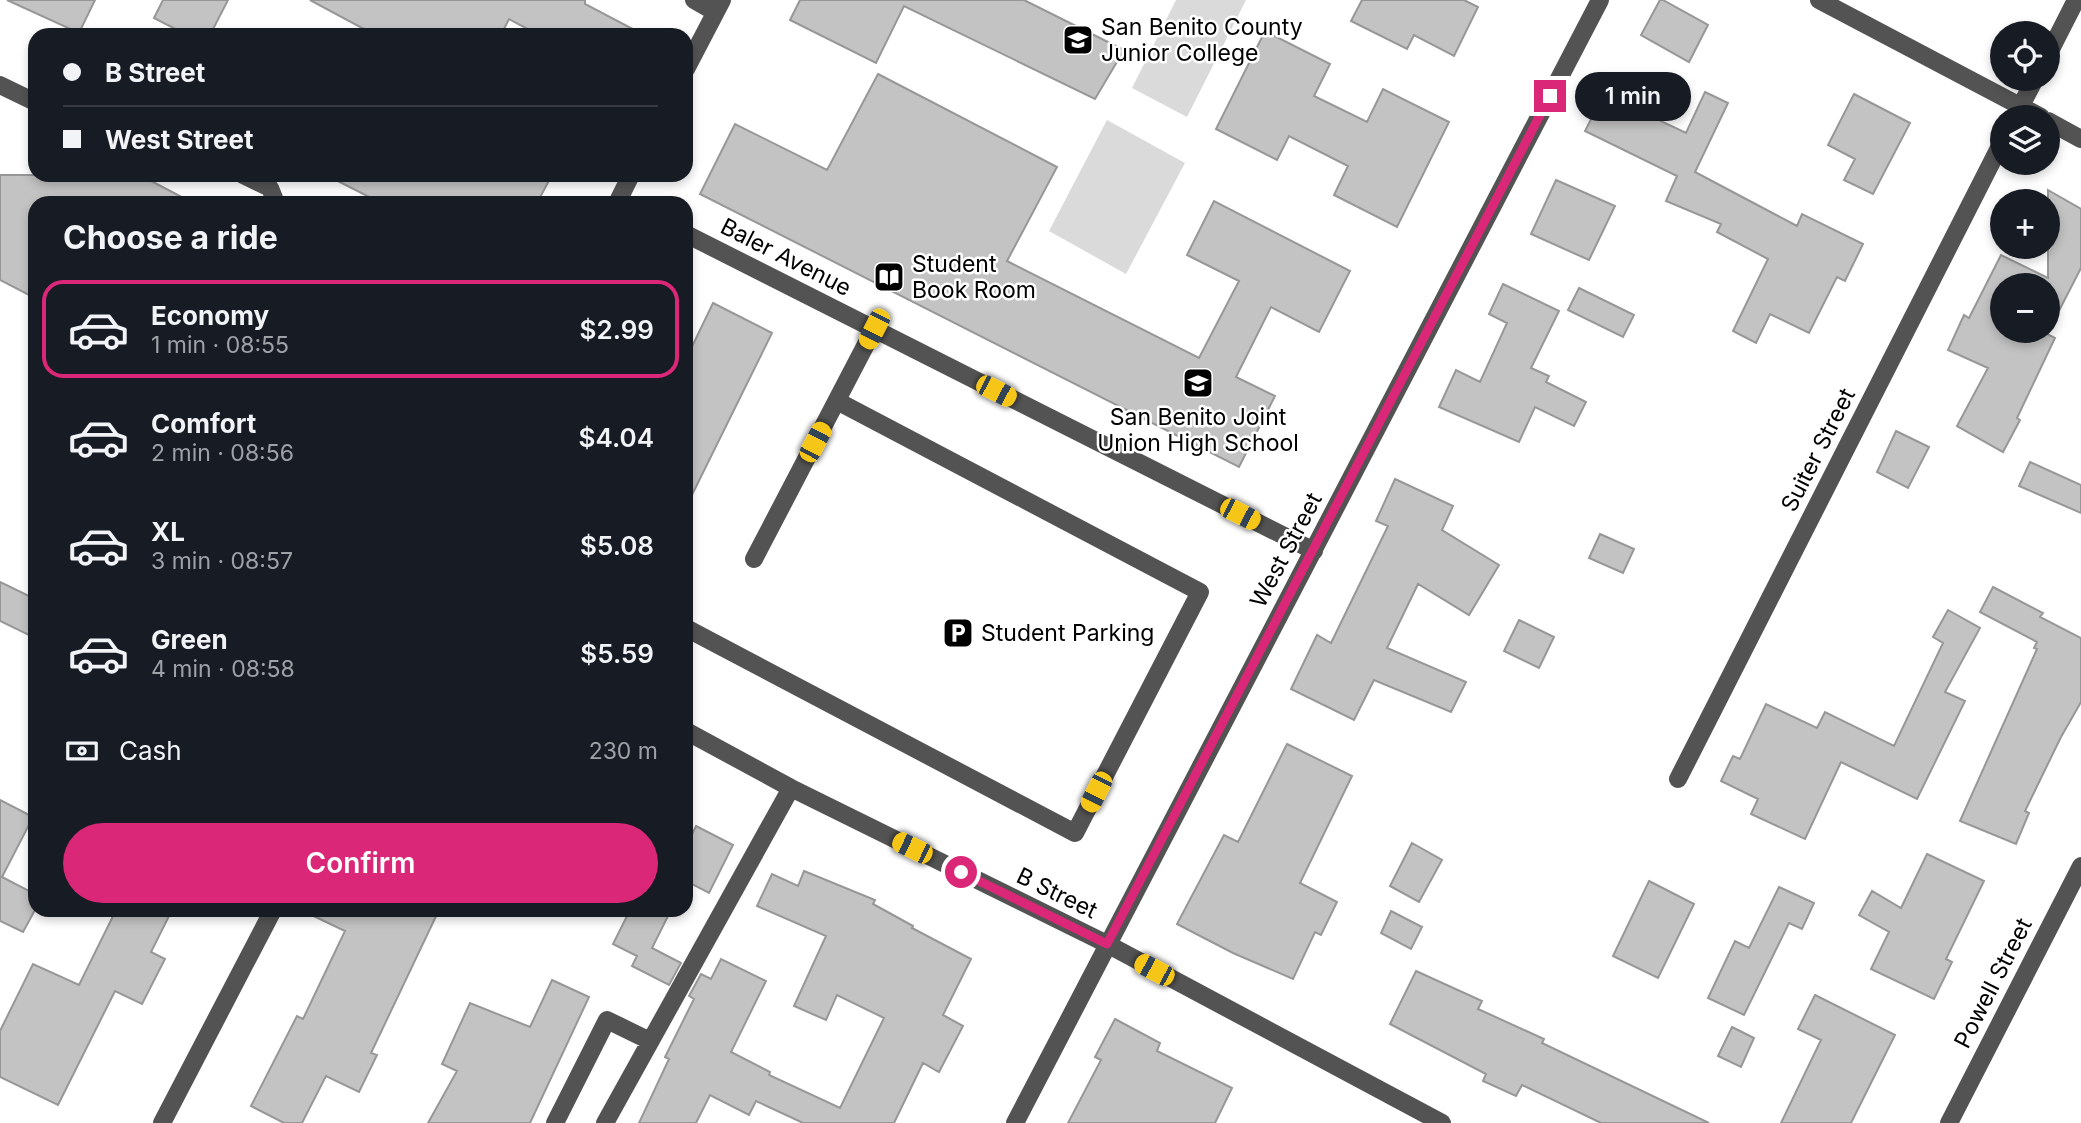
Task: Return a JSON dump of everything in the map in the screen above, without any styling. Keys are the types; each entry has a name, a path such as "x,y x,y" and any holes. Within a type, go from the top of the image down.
{"street":[{"path":"693,56 719,6 694,0"},
{"name":"West Street","path":"1015,1123 1600,0"},
{"path":"1819,0 2005,105"},
{"path":"2060,31 2076,0"},
{"path":"0,85 28,99"},
{"path":"2060,128 2081,139"},
{"name":"Suiter Street","path":"1678,779 1990,166"},
{"path":"258,182 270,188 273,196"},
{"name":"Baler Avenue","path":"693,238 1314,551"},
{"path":"754,559 874,329"},
{"path":"693,632 1074,833 1200,592 837,401"},
{"name":"B Street","path":"693,735 791,788 1107,944 1442,1123"},
{"path":"605,1123 791,788"},
{"name":"Powell Street","path":"1949,1123 2081,866"},
{"path":"162,1123 269,917"},
{"path":"555,1123 607,1020 650,1041"}],"shaded area":[{"path":"1176,0 1246,0 1187,117 1132,88"},
{"path":"1107,120 1185,163 1126,274 1049,231"}],"building":[{"path":"7,0 95,0 81,28 68,28"},
{"path":"163,0 228,0 214,28 173,28 154,18"},
{"path":"310,0 585,0 585,4 631,28 526,28 509,19 504,28 362,28"},
{"path":"800,0 1024,0 1124,50 1095,99 904,6 876,63 790,20"},
{"path":"1362,0 1464,0 1478,7 1454,56 1414,35 1407,49 1351,21"},
{"path":"1660,0 1708,25 1689,62 1641,35"},
{"path":"1265,31 1330,64 1314,96 1367,122 1383,89 1449,122 1397,227 1334,195 1348,166 1289,136 1277,160 1216,129"},
{"path":"878,74 1057,167 1007,261 1199,358 1239,281 1187,255 1214,201 1350,271 1319,332 1271,307 1236,377 1275,396 1239,467 700,194 735,124 827,170"},
{"path":"1705,92 1728,103 1695,172 1797,226 1802,214 1863,244 1845,281 1837,277 1809,333 1770,314 1756,343 1733,331 1768,259 1717,232 1721,224 1666,201 1677,176 1585,131 1604,94 1686,133"},
{"path":"1854,94 1910,123 1873,194 1844,180 1855,159 1828,145"},
{"path":"0,175 28,175 28,182 153,182 180,196 28,196 28,294 0,280"},
{"path":"1556,180 1615,206 1589,260 1531,234"},
{"path":"340,182 548,182 541,196 367,196"},
{"path":"2060,197 2081,209 2081,268 2060,309 2060,273 2048,273 2048,259 2060,259"},
{"path":"1999,259 2009,259 2038,273 1992,273"},
{"path":"1990,277 1990,343 2053,343 2017,418 2020,420 2003,452 1957,426 1988,368 1948,350 1964,315 1969,318"},
{"path":"1503,284 1559,311 1531,368 1549,376 1546,382 1586,402 1574,426 1535,407 1519,442 1439,407 1456,370 1480,382 1507,323 1489,314"},
{"path":"1579,288 1634,315 1623,337 1568,310"},
{"path":"713,303 772,333 693,493 693,344"},
{"path":"1896,431 1929,447 1908,488 1877,472"},
{"path":"2030,462 2081,485 2081,513 2019,486"},
{"path":"1395,479 1453,506 1442,530 1499,565 1469,615 1418,584 1387,648 1466,682 1451,712 1374,680 1354,720 1291,689 1317,635 1331,643 1388,526 1376,521"},
{"path":"1600,534 1634,549 1623,573 1589,558"},
{"path":"0,582 28,596 28,635 0,621"},
{"path":"1993,587 2043,613 2040,617 2081,638 2081,702 2025,811 2029,813 2016,844 1960,821 2037,649 2034,648 2037,642 1980,612"},
{"path":"1948,610 1980,628 1945,692 1965,701 1917,799 1841,762 1805,839 1751,814 1758,799 1721,781 1733,756 1740,759 1766,704 1817,728 1825,712 1894,746 1943,643 1933,637"},
{"path":"1519,620 1554,637 1539,668 1504,651"},
{"path":"1287,744 1352,776 1300,883 1337,902 1321,935 1315,932 1293,979 1233,953 1177,924 1224,835 1238,842"},
{"path":"0,800 28,814 28,827 2,877 28,890 28,917 31,917 23,932 0,921"},
{"path":"696,826 733,845 709,893 693,885 693,832"},
{"path":"1412,843 1442,860 1419,902 1390,886"},
{"path":"1927,854 1984,881 1946,959 1952,962 1934,999 1871,969 1889,932 1859,915 1872,891 1901,908"},
{"path":"804,871 875,900 873,904 913,926 912,928 971,959 943,1015 963,1026 939,1072 923,1063 894,1123 803,1123 756,1101 749,1115 710,1095 696,1123 639,1123 669,1059 665,1057 694,999 689,996 701,974 711,979 721,959 766,981 731,1052 770,1072 769,1075 840,1108 884,1018 837,995 826,1020 794,1006 826,936 757,906 772,874 798,886"},
{"path":"1649,881 1694,904 1658,978 1613,956"},
{"path":"1779,887 1814,903 1802,929 1789,923 1744,1015 1708,998 1735,941 1749,948"},
{"path":"1391,911 1422,927 1411,949 1381,933"},
{"path":"113,917 168,917 151,952 165,959 142,1004 115,991 58,1105 0,1077 0,1031 33,964 79,985"},
{"path":"316,917 436,917 371,1053 377,1055 359,1092 326,1076 302,1123 284,1123 251,1106 297,1016 303,1019 345,931"},
{"path":"626,917 668,917 652,948 681,963 669,985 632,966 637,956 613,944"},
{"path":"1416,971 1482,1001 1478,1009 1544,1039 1542,1043 1709,1123 1601,1123 1522,1085 1516,1096 1483,1081 1486,1074 1390,1024"},
{"path":"552,980 589,997 530,1123 428,1123 457,1071 442,1064 470,1003 530,1027"},
{"path":"1815,995 1895,1035 1851,1123 1781,1123 1821,1040 1798,1029"},
{"path":"1115,1019 1160,1043 1157,1051 1232,1088 1215,1123 1068,1123 1101,1060 1095,1057"},
{"path":"1732,1027 1754,1038 1741,1067 1718,1056"}],"place":[{"name":"San Benito County Junior College","path":"1078,40"},
{"name":"Student Book Room","path":"889,277"},
{"name":"San Benito Joint Union High School","path":"1198,383"},
{"name":"Student Parking","path":"958,633"}],"route":[{"path":"961,872 1107,944 1550,96"}]}
